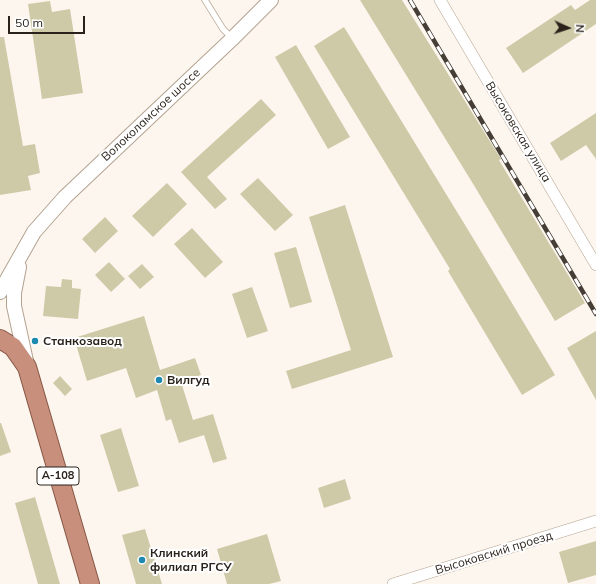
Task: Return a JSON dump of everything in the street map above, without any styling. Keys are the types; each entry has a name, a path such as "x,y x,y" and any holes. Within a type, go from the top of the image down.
{"highway":[{"name":"А-108","path":"0,339 13,347 27,367 90,584"}],"street":[{"name":"Волоколамское шоссе","path":"0,292 34,232 65,197 232,39 271,0"},
{"name":"Высоковская улица","path":"440,0 596,265"},
{"name":"Волоколамское шоссе","path":"27,367 14,306 14,293 21,262 34,232"},
{"name":"Высоковский проезд","path":"393,584 410,582 596,521"}],"lane":[{"path":"205,0 223,29 232,39"}],"building":[{"path":"360,0 402,0 501,159 499,160 585,303 555,321"},
{"path":"590,0 596,0 596,24 523,73 506,48 571,5 575,10"},
{"path":"50,1 52,12 70,9 83,93 42,99 28,4"},
{"path":"344,27 555,375 522,395 448,271 450,269 314,46"},
{"path":"0,37 4,37 23,146 35,144 40,173 28,176 31,190 0,195"},
{"path":"296,45 350,137 328,149 275,57"},
{"path":"261,99 276,115 207,177 227,199 215,209 181,172"},
{"path":"596,113 596,159 586,145 561,161 550,143"},
{"path":"258,178 293,215 275,231 240,194"},
{"path":"167,183 187,204 153,237 132,216"},
{"path":"345,205 393,357 292,389 286,371 351,350 309,217"},
{"path":"105,217 118,231 95,253 82,239"},
{"path":"192,228 223,262 205,278 174,244"},
{"path":"296,247 312,302 290,308 274,253"},
{"path":"109,262 125,279 111,292 95,275"},
{"path":"142,264 154,277 140,289 128,276"},
{"path":"62,279 72,280 72,288 81,289 78,319 43,316 46,286 61,287"},
{"path":"252,287 268,331 247,338 232,294"},
{"path":"144,316 160,370 195,358 201,375 181,382 193,420 213,414 227,459 213,463 204,435 179,443 171,419 166,421 157,390 136,398 126,368 87,381 74,338"},
{"path":"596,331 596,400 567,348"},
{"path":"60,376 72,389 65,396 53,383"},
{"path":"0,423 11,452 0,456"},
{"path":"121,428 139,486 118,492 100,435"},
{"path":"345,479 351,499 324,508 318,488"},
{"path":"35,497 60,584 38,584 15,503"},
{"name":"Клинский филиал РГСУ","path":"145,529 162,584 136,584 122,535"},
{"path":"267,534 281,581 269,584 227,584 217,549"},
{"path":"596,541 596,575 568,583 559,552"}],"railway":[{"path":"410,0 596,314"}],"place":[{"name":"Станкозавод","path":"35,341"},
{"name":"Вилгуд","path":"159,380"},
{"name":"Клинский филиал РГСУ","path":"142,560"}]}
